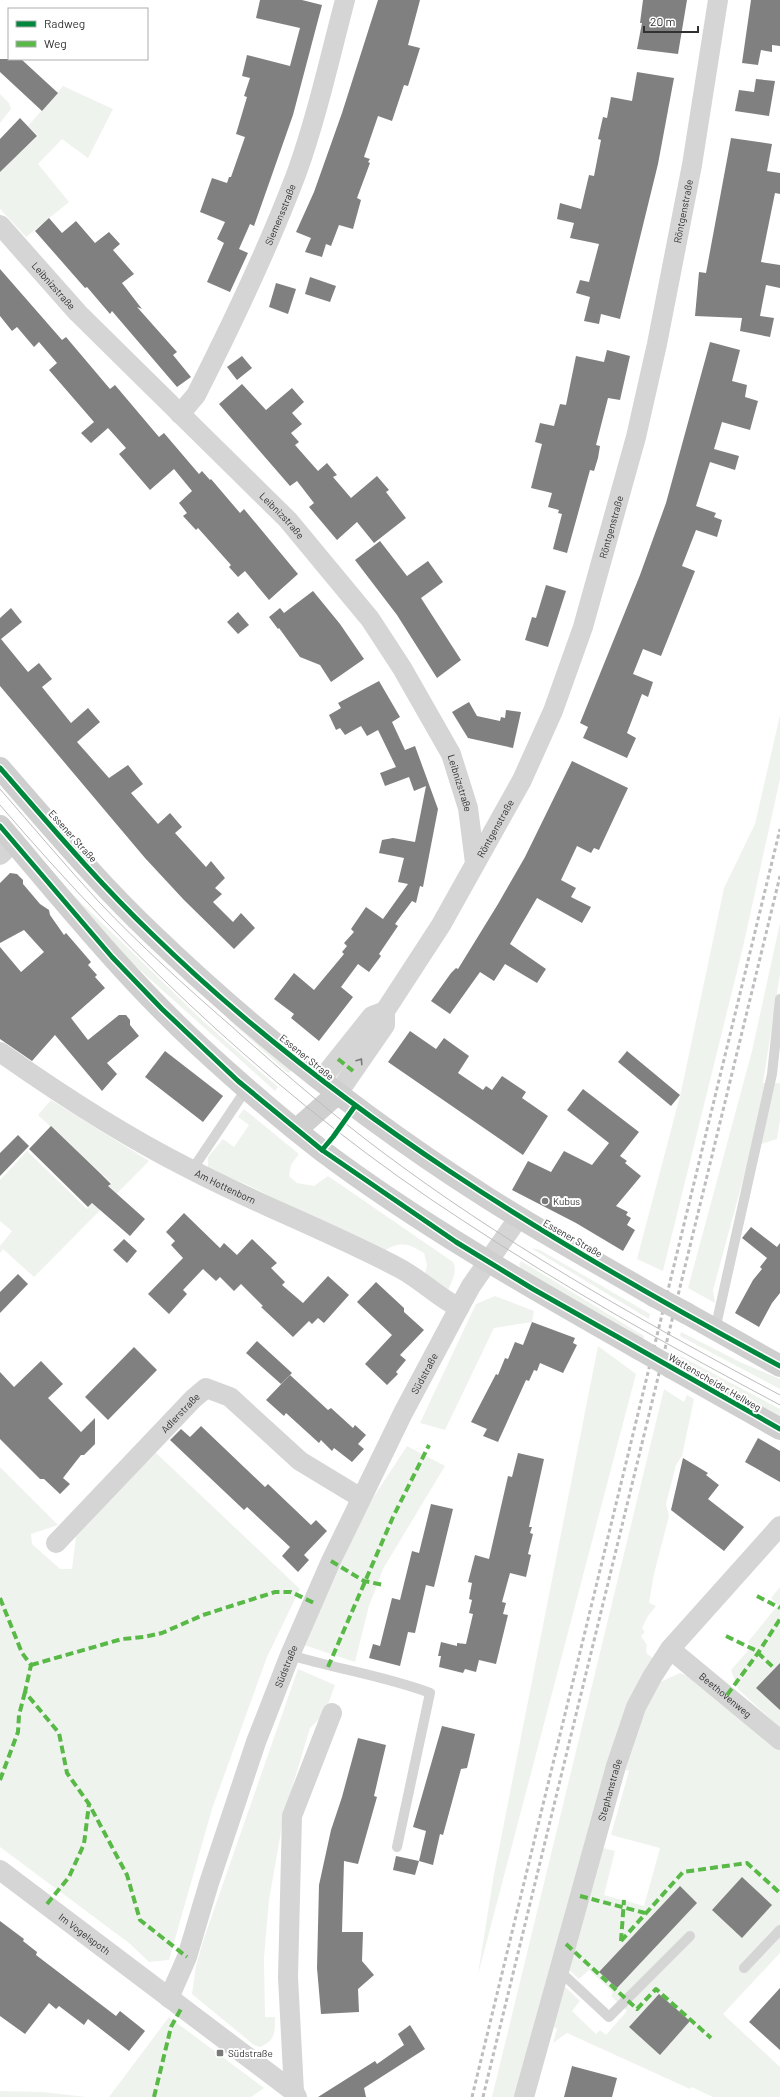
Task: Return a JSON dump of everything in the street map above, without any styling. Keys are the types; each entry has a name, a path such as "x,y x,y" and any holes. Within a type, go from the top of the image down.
{"main road":[{"name":"Essener Straße","path":"0,768 98,878 151,934 208,985 321,1080 428,1157 519,1217 715,1330"},
{"path":"5,841 131,978 196,1043 247,1088 322,1150 405,1208 489,1261"},
{"name":"Essener Straße","path":"296,1130 321,1080"},
{"name":"Essener Straße","path":"296,1130 338,1093"},
{"name":"Wattenscheider Hellweg","path":"489,1261 780,1429"},
{"path":"715,1330 780,1366"}],"street":[{"name":"Siemensstraße","path":"180,414 196,395 268,246 297,171 311,126 345,0"},
{"name":"Röntgenstraße","path":"338,1093 384,1025 384,1011 441,925 522,780 554,711 583,627 636,437 657,344 692,166 718,0"},
{"name":"Leibnizstraße","path":"0,225 78,313 288,520 370,619 402,668 451,754 468,808 475,863"},
{"name":"Röntgenstraße","path":"321,1080 372,1016 384,1011"},
{"name":"Am Hottenborn","path":"0,1052 112,1126 192,1170 402,1270 450,1303"},
{"name":"Südstraße","path":"170,1998 187,1957 209,1883 256,1742 290,1655 330,1561 403,1413 450,1303 471,1286 519,1217"},
{"name":"Adlerstraße","path":"56,1543 193,1399 206,1388 230,1397 300,1461 361,1498"},
{"name":"Stephanstraße","path":"524,2097 625,1735 636,1708 649,1683 670,1650 780,1526"},
{"name":"Beethovenweg","path":"670,1650 780,1740"},
{"path":"295,2095 288,1977 292,1816 332,1713"},
{"name":"Im Vogelspoth","path":"0,1870 170,1998"},
{"path":"170,1998 295,2095"}],"lane":[{"path":"715,1330 772,1074 780,999"},
{"path":"192,1170 247,1088"},
{"path":"290,1655 328,1667 409,1685 430,1693 397,1847"},
{"path":"744,1968 780,1930"},
{"path":"558,1974 566,1977 609,2017 690,1936"}],"shaded area":[{"path":"63,86 113,109 88,158 62,139 38,164 69,202 26,237 0,209 0,171 38,136 28,126"},
{"path":"0,94 9,103 11,109 0,123"},
{"path":"780,715 780,779 743,947 663,1271 637,1259 681,1092 724,888 755,824"},
{"path":"66,888 203,1021 278,1087 275,1091 132,963"},
{"path":"780,923 780,974 763,1083 780,1083 780,1120 777,1139 752,1147 713,1290 715,1303 688,1288 752,1051"},
{"path":"228,1016 293,1070 288,1073 230,1021"},
{"path":"51,1100 149,1161 34,1277 3,1249 0,1253 0,1246 12,1231 0,1221 0,1180 27,1151 87,1209 112,1183 38,1115"},
{"path":"244,1109 299,1154 291,1165 289,1176 297,1183 314,1186 328,1176 453,1262 455,1270 447,1293 424,1278 427,1265 424,1253 417,1249 402,1244 393,1246 381,1253 248,1185 208,1169 208,1157 223,1139 234,1147 249,1125 238,1117"},
{"path":"531,1248 540,1250 650,1314 649,1319"},
{"path":"521,1261 644,1336 643,1341 521,1269 519,1265"},
{"path":"495,1296 534,1311 532,1322 494,1328 445,1430 420,1423 476,1304"},
{"path":"681,1332 740,1362 780,1379 780,1389 680,1336"},
{"path":"598,1346 636,1374 469,2009 478,1974 494,1874"},
{"path":"675,1353 780,1409 780,1418 674,1359"},
{"path":"664,1389 684,1402 687,1395 694,1399 682,1456 676,1465 666,1504 669,1516 654,1574 649,1603 656,1606 648,1616 642,1628 645,1632 641,1636 647,1645 647,1654 653,1658 517,2097 492,2097"},
{"path":"407,1446 445,1466 383,1569 369,1606 355,1662 304,1645 367,1507"},
{"path":"154,1451 300,1589 267,1657 212,1809 169,1960 149,1962 129,1943 0,1847 0,1467 58,1525 31,1534 32,1544 60,1569 72,1569 76,1537"},
{"path":"780,1587 780,1728 738,1689 731,1670 752,1646 748,1642 778,1605 771,1598"},
{"path":"298,1669 335,1685 325,1713 310,1728 284,1815 269,1900 264,1958 265,2017 275,2017 274,2035 269,2042 260,2047 254,2045 192,1994 196,1966 203,1941"},
{"path":"680,1673 696,1679 747,1725 780,1750 780,1953 723,2014 780,2067 780,2097 713,2097 692,2087 690,2089 567,2033 553,2043 557,2029 551,2026 562,1984 580,2001 572,2011 596,2034 600,2030 606,2035 627,2011 611,1996 613,1992 589,1970 579,1979 567,1968 599,1847 615,1851 604,1895 644,1906 660,1848 611,1835 629,1771 622,1769 641,1717 660,1682"},
{"path":"169,2017 264,2088 251,2097 109,2097"},
{"path":"0,2091 43,2092 86,2097 0,2097"}],"building":[{"path":"260,0 302,0 322,5 293,115 254,226 250,224 239,249 248,253 230,292 207,282 224,243 217,239 225,222 200,212 212,178 227,183 229,177 231,177 245,137 236,134 247,97 244,96 250,78 242,76 247,55 290,66 300,28 256,18"},
{"path":"378,0 420,0 408,45 420,48 408,86 404,85 392,121 378,116 364,157 370,159 368,162 370,163 357,198 361,200 353,229 339,225 331,246 326,244 322,257 305,252 311,238 296,232 314,192 342,113"},
{"path":"643,0 687,0 678,54 637,49 642,23 640,23"},
{"path":"751,0 780,0 780,46 772,45 772,52 761,50 758,65 742,63"},
{"path":"0,59 22,60 58,93 42,111 0,72"},
{"path":"637,72 674,78 658,164 620,319 601,314 599,324 584,321 590,297 576,293 580,280 589,282 599,244 570,238 574,223 557,219 560,203 581,209 589,175 594,176 601,140 598,139 603,117 607,118 611,97 632,101"},
{"path":"756,79 775,81 769,116 735,111 739,90 754,92"},
{"path":"20,118 37,136 0,172 0,139"},
{"path":"731,138 772,144 767,171 780,173 780,194 775,193 761,262 780,265 780,288 766,285 760,316 774,318 770,337 740,331 742,318 695,316 699,272 706,273"},
{"path":"49,218 62,233 76,221 95,243 109,232 120,244 113,250 134,274 122,283 142,309 137,307 177,352 173,355 191,377 177,387 112,311 110,314 87,287 85,288 35,231"},
{"path":"0,269 62,340 66,337 110,389 115,385 159,437 164,433 199,474 202,471 210,480 211,479 240,513 244,509 298,574 269,600 245,571 238,577 229,567 231,565 198,528 196,530 183,516 187,513 179,503 192,491 174,469 150,490 119,454 126,448 108,428 91,443 81,433 94,422 49,370 57,363 39,342 34,347 17,327 12,331 0,316"},
{"path":"310,277 336,286 330,302 305,294"},
{"path":"276,283 296,289 288,314 269,307"},
{"path":"710,342 740,350 732,381 747,385 745,397 758,401 750,430 722,422 714,449 739,456 735,470 710,462 696,506 716,513 714,517 722,520 717,537 696,530 682,566 695,571 661,656 643,649 633,674 653,682 648,697 642,694 627,733 636,738 627,758 583,738 588,727 580,723 640,575 666,503"},
{"path":"607,350 630,356 620,400 608,398 596,445 600,446 598,458 594,471 590,470 567,553 553,549 562,514 558,513 559,510 548,507 552,493 531,488 542,444 535,442 540,423 554,426 560,404 566,405 576,356 604,362"},
{"path":"242,356 252,368 237,380 227,367"},
{"path":"242,384 266,410 292,388 304,402 292,413 302,424 291,433 299,442 295,445 318,471 327,463 337,475 333,477 351,498 377,476 389,490 386,492 406,518 374,543 357,522 337,540 309,507 314,503 297,481 290,486 219,404"},
{"path":"380,541 407,576 428,561 443,582 421,598 461,660 437,678 397,615 355,560"},
{"path":"546,585 566,591 548,647 525,640 532,617 536,618"},
{"path":"313,591 340,624 364,659 331,682 320,665 300,657 269,617 280,608 284,613"},
{"path":"11,608 22,622 1,639 28,672 39,663 52,679 42,687 71,723 88,708 100,722 77,742 109,778 128,765 143,784 131,793 137,800 158,824 170,813 182,827 175,833 206,867 211,861 225,878 215,888 222,894 213,902 233,922 241,913 255,928 234,949 184,900 145,858 0,686 0,618"},
{"path":"238,612 249,625 238,634 227,622"},
{"path":"379,681 400,717 392,722 405,750 415,746 438,809 423,887 420,886 416,903 412,901 395,924 398,926 379,954 381,956 369,972 358,964 341,987 353,997 319,1041 291,1018 294,1014 274,999 294,973 314,990 344,954 342,952 347,946 344,943 354,932 351,929 366,907 383,919 408,884 398,882 404,858 379,853 382,840 393,838 415,842 426,786 414,791 409,777 385,786 380,773 396,767 378,730 367,736 361,726 345,735 340,728 336,730 329,715 341,708 338,703"},
{"path":"469,702 477,716 500,721 501,717 505,718 506,710 521,712 513,748 468,738 452,712"},
{"path":"572,761 628,788 599,850 594,848 591,853 577,846 561,880 576,888 571,897 591,907 582,923 537,898 510,944 546,969 537,983 505,964 494,981 480,972 450,1014 431,1001 451,973 456,968 458,969 498,904 525,857"},
{"path":"10,873 17,874 23,880 23,884 40,904 49,910 50,915 64,935 66,933 91,962 88,965 97,975 95,977 105,988 71,1018 88,1040 119,1015 126,1015 130,1020 130,1025 139,1036 107,1063 117,1074 102,1091 55,1035 32,1061 0,1039 0,947 21,972 44,952 24,930 0,943 0,883"},
{"path":"410,1031 436,1049 444,1038 469,1056 458,1073 483,1090 486,1086 492,1090 502,1076 526,1092 522,1098 548,1116 523,1155 388,1062"},
{"path":"165,1051 223,1096 203,1122 145,1077"},
{"path":"627,1051 680,1095 671,1106 618,1062"},
{"path":"583,1089 639,1132 620,1156 627,1161 625,1163 641,1176 616,1206 628,1212 626,1215 631,1218 627,1225 635,1230 623,1251 576,1223 512,1190 528,1161 551,1172 564,1151 592,1165 609,1143 567,1110"},
{"path":"51,1126 111,1184 108,1186 145,1219 130,1236 92,1203 88,1207 29,1149"},
{"path":"18,1135 29,1146 0,1176 0,1153"},
{"path":"184,1213 220,1248 224,1243 237,1255 252,1239 277,1263 271,1268 285,1282 282,1285 303,1303 328,1276 349,1295 324,1323 318,1318 312,1324 309,1321 293,1337 261,1307 263,1306 241,1284 234,1291 220,1277 216,1281 203,1269 183,1290 187,1294 169,1314 148,1294 183,1258 171,1245 175,1241 166,1232"},
{"path":"751,1227 777,1247 780,1243 780,1293 772,1303 759,1327 735,1313 753,1280 762,1269 760,1267 767,1258 742,1238"},
{"path":"124,1239 137,1251 127,1263 113,1250"},
{"path":"18,1274 28,1284 0,1313 0,1292"},
{"path":"376,1282 404,1308 404,1312 424,1330 400,1355 406,1360 396,1372 398,1374 387,1385 365,1364 392,1335 357,1302"},
{"path":"532,1322 575,1338 573,1343 577,1345 563,1373 540,1363 537,1371 534,1370 529,1381 526,1380 498,1442 483,1436 487,1429 471,1422 496,1374 498,1375 505,1358 508,1359 515,1342 523,1345"},
{"path":"257,1341 292,1373 281,1384 246,1353"},
{"path":"134,1347 157,1370 108,1420 85,1397"},
{"path":"41,1361 63,1384 48,1398 81,1432 95,1418 95,1444 84,1455 81,1455 63,1478 70,1484 60,1494 44,1479 40,1479 0,1439 0,1372 14,1387"},
{"path":"290,1375 328,1410 331,1408 353,1428 355,1425 366,1435 358,1444 364,1449 352,1462 334,1448 332,1451 321,1440 319,1443 286,1413 284,1416 266,1400"},
{"path":"201,1426 265,1487 268,1484 311,1525 316,1520 327,1531 304,1555 309,1560 298,1572 282,1556 290,1547 247,1507 244,1510 170,1440 181,1429 190,1437"},
{"path":"758,1438 780,1451 780,1482 745,1462"},
{"path":"518,1453 544,1459 529,1527 532,1527 530,1533 533,1534 528,1554 531,1555 526,1577 510,1573 502,1602 506,1603 503,1614 508,1615 496,1664 479,1660 476,1672 465,1669 463,1673 439,1667 441,1656 438,1656 441,1642 457,1646 457,1643 466,1644 473,1614 469,1613 472,1600 469,1599 472,1583 468,1582 475,1555 489,1559 508,1476 512,1477"},
{"path":"683,1458 708,1473 706,1475 719,1485 708,1499 744,1527 724,1551 671,1510"},
{"path":"431,1504 453,1509 434,1587 426,1585 415,1633 408,1632 400,1666 369,1658 373,1644 380,1646 392,1598 400,1600 412,1551 419,1553"},
{"path":"780,1663 780,1710 756,1688"},
{"path":"442,1726 475,1734 467,1768 461,1769 443,1835 440,1834 433,1865 419,1861 426,1831 413,1827"},
{"path":"358,1738 386,1745 374,1796 377,1797 358,1864 344,1861 342,1932 363,1932 362,1961 374,1975 358,1989 359,2012 321,2014 317,1968 319,1885 331,1830 342,1797"},
{"path":"396,1856 419,1861 415,1875 393,1870"},
{"path":"742,1877 772,1905 742,1938 712,1910"},
{"path":"680,1886 697,1903 617,1988 599,1972"},
{"path":"0,1921 24,1939 23,1941 37,1952 36,1955 116,2016 120,2011 145,2031 129,2051 88,2019 84,2025 59,2006 56,2009 49,2003 25,2034 0,2016"},
{"path":"780,1988 780,2050 749,2022"},
{"path":"659,1994 690,2021 660,2055 629,2027"},
{"path":"410,2025 425,2049 364,2088 366,2097 318,2097 375,2061 377,2064 404,2045 398,2034"},
{"path":"572,2066 617,2078 612,2097 564,2097"}],"tram line":[{"path":"0,789 99,902 147,950 272,1062 359,1134 404,1168 494,1230 635,1316 780,1395"},
{"path":"0,805 51,863 159,976 216,1029 335,1130 398,1176 501,1245 579,1293 659,1339 780,1405"}],"railway":[{"path":"472,2097 780,829"},
{"path":"483,2097 780,876"}],"marked path":[{"path":"338,1059 353,1071"},
{"path":"328,1667 393,1517 429,1445"},
{"path":"331,1561 364,1581 384,1585"},
{"path":"31,1665 122,1639 144,1637 162,1633 203,1615 275,1592 291,1592 314,1603"},
{"path":"757,1596 780,1608"},
{"path":"0,1598 22,1653 31,1665 25,1692 59,1733 67,1773 89,1804 127,1875 140,1920 187,1957"},
{"path":"727,1695 758,1653 780,1619"},
{"path":"726,1636 755,1650 774,1668"},
{"path":"0,1780 18,1732 19,1715 25,1692"},
{"path":"47,1904 69,1877 84,1844 89,1804"},
{"path":"621,1941 683,1872 747,1863 780,1893"},
{"path":"580,1896 645,1913"},
{"path":"621,1941 624,1900"},
{"path":"566,1944 637,2009 656,1989 711,2038"},
{"path":"154,2097 171,2027 182,2007"}],"cycle path":[{"path":"0,768 74,852 151,933 221,998 295,1059 371,1117 530,1223 696,1320 780,1366"},
{"path":"0,826 112,957 162,1009 238,1081 322,1150 456,1242 533,1289 780,1429"},
{"path":"322,1150 355,1106"}],"place":[{"name":"Kubus","path":"545,1201"},
{"name":"Südstraße","path":"220,2053"}]}
